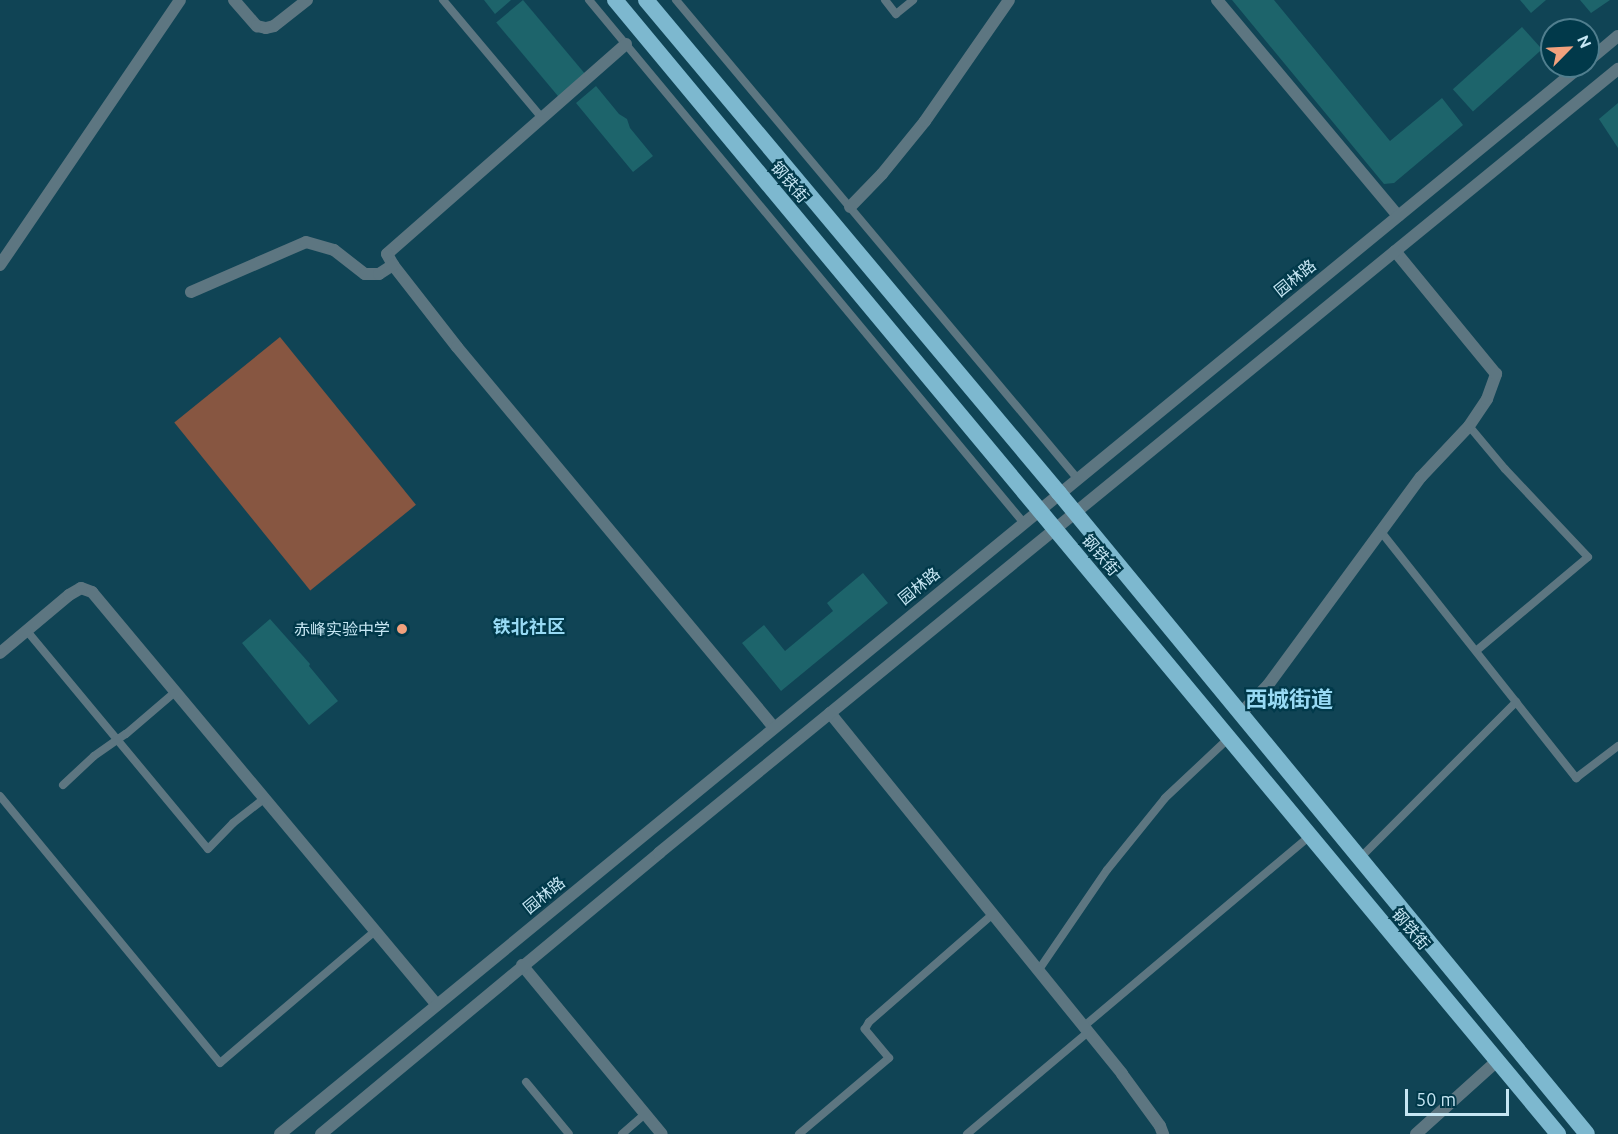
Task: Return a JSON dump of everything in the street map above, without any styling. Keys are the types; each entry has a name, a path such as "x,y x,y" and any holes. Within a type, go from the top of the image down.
{"highway":[{"name":"钢铁街","path":"615,0 1558,1134"},
{"name":"钢铁街","path":"646,0 1075,512 1587,1134"}],"street":[{"path":"0,265 180,0"},
{"path":"234,0 257,26 266,28 274,26 307,0"},
{"path":"850,207 882,174 925,121 1009,0"},
{"path":"1217,0 1398,216"},
{"path":"1600,50 1618,36"},
{"path":"626,44 387,254 393,265 457,347 774,727"},
{"path":"321,1134 522,965 830,712 1618,69"},
{"name":"园林路","path":"280,1134 1566,78"},
{"path":"191,292 306,242 334,250 365,274 380,274 393,265"},
{"path":"1241,713 1268,685 1421,477 1469,426 1487,399 1496,375 1395,251"},
{"path":"0,653 69,595 81,588 92,592 437,1005"},
{"path":"830,712 1086,1030 1160,1126 1163,1134"},
{"path":"522,965 662,1134"},
{"path":"1416,1134 1497,1061"}],"lane":[{"path":"443,0 542,118"},
{"path":"589,0 1023,522"},
{"path":"676,0 1077,478"},
{"path":"885,0 896,14 913,0"},
{"path":"1469,426 1505,469 1588,557 1476,651"},
{"path":"1382,533 1576,778 1618,746"},
{"path":"27,631 208,849 233,823 264,798"},
{"path":"63,785 94,756 118,740 175,692"},
{"path":"1360,858 1516,702"},
{"path":"1038,971 1107,870 1165,798 1229,738"},
{"path":"0,796 220,1063 375,931"},
{"path":"967,1134 1310,836"},
{"path":"799,1134 889,1058 865,1029 869,1022 993,914"},
{"path":"526,1082 569,1134"},
{"path":"622,1134 645,1114"}],"shaded area":[{"path":"280,337 416,505 310,590 174,423"}],"building":[{"path":"484,0 511,0 495,14"},
{"path":"523,0 586,75 559,98 496,22"},
{"path":"1232,0 1274,0 1390,141 1442,98 1463,125 1394,183 1384,184"},
{"path":"1520,0 1546,0 1531,13"},
{"path":"1580,0 1610,0 1591,13"},
{"path":"1522,27 1540,47 1540,51 1473,112 1453,89"},
{"path":"596,86 619,114 627,119 630,128 653,156 633,172 576,103"},
{"path":"1618,103 1618,148 1599,119"},
{"path":"863,573 888,603 781,691 742,643 764,625 785,651 833,611 827,603"},
{"path":"270,619 310,664 309,666 338,701 309,725 242,643"}],"place":[{"name":"赤峰实验中学","path":"402,629"}],"district":[{"name":"铁北社区","path":"529,626"},
{"name":"西城街道","path":"1289,699"}]}
